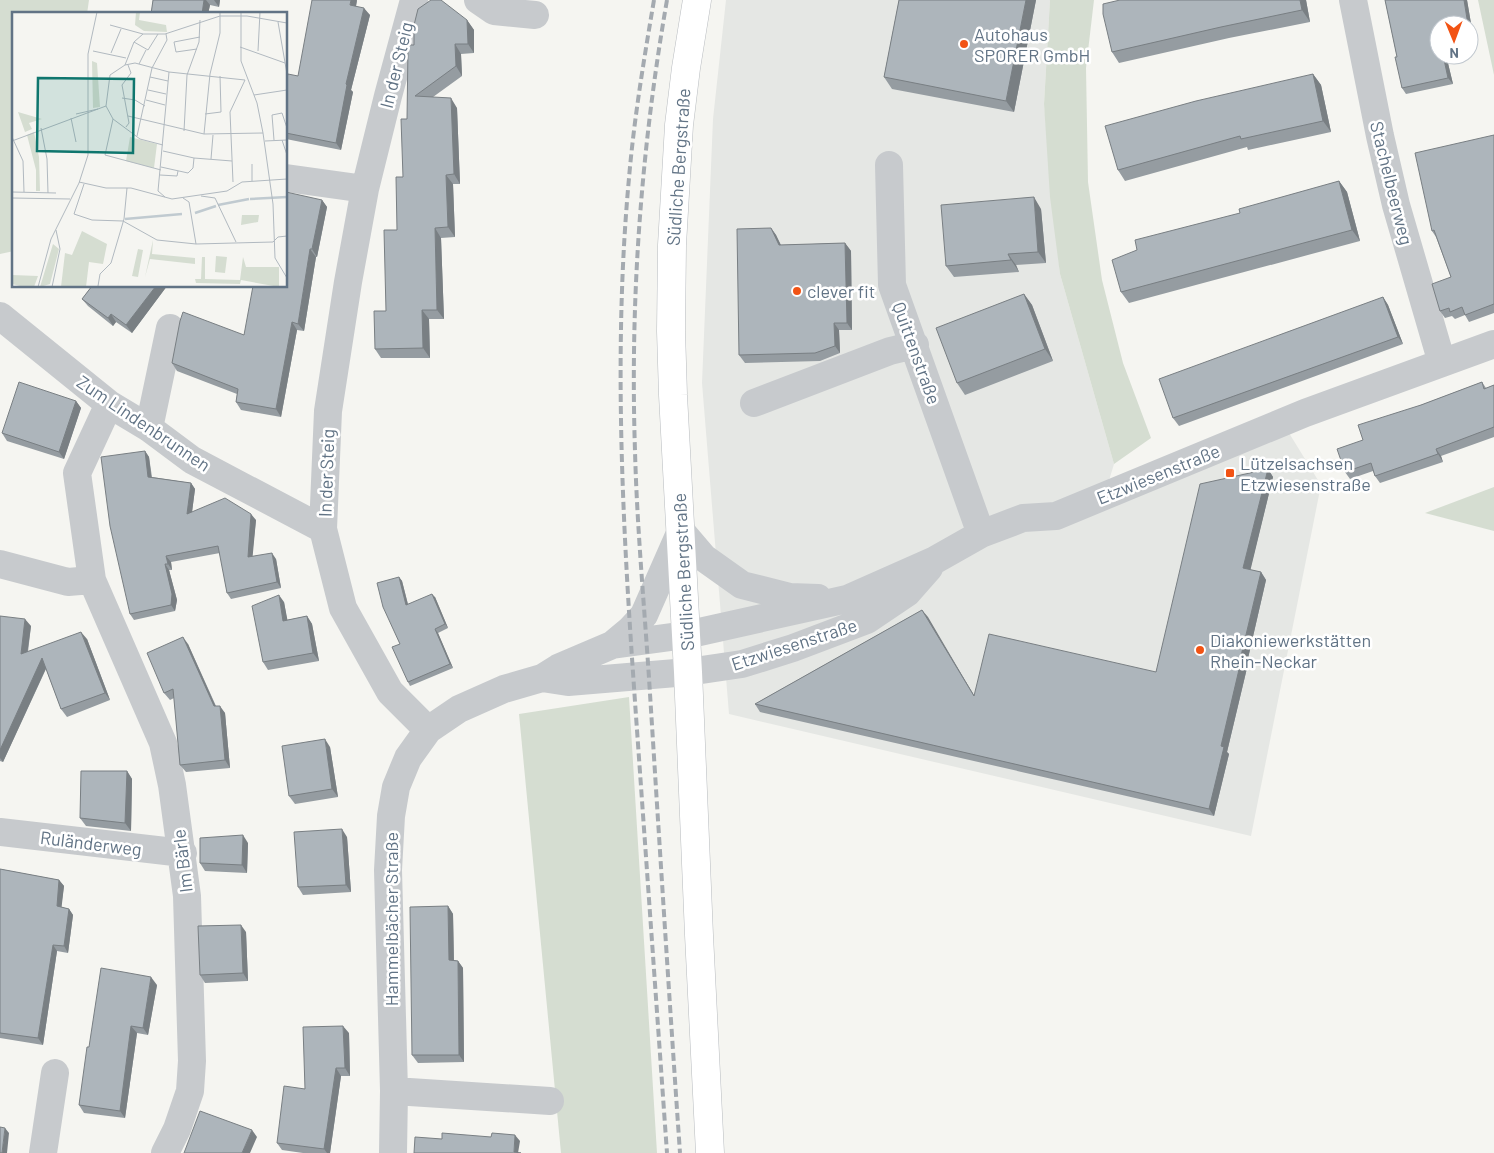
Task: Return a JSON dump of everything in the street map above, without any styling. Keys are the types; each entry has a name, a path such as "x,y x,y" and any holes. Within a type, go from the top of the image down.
{"main road":[{"name":"Südliche Bergstraße","path":"697,0 679,125 672,244 673,395 710,1153"}],"street":[{"name":"In der Steig","path":"414,0 365,189 348,282 328,411 324,529 343,608 390,692 428,730"},
{"path":"478,0 494,10 535,15"},
{"name":"Stachelbeerweg","path":"1353,0 1396,205 1442,363"},
{"name":"Quittenstraße","path":"889,165 892,285 981,534"},
{"path":"288,178 365,189"},
{"name":"Zum Lindenbrunnen","path":"0,316 109,404 149,428 192,460 324,529"},
{"path":"149,428 170,328"},
{"name":"Etzwiesenstraße","path":"686,635 847,599 936,560 981,534 1023,518 1056,516 1305,413 1494,344"},
{"path":"754,403 890,352 915,345"},
{"name":"Im Bärle","path":"109,404 77,474 92,580 163,743 183,853 187,896 192,1061 190,1091 178,1129 165,1153"},
{"path":"612,645 644,615 681,531 704,558 742,585 790,598 847,599"},
{"name":"Etzwiesenstraße","path":"688,672 742,664 793,648 867,620 906,593 936,560"},
{"path":"0,564 68,582 92,580"},
{"name":"Hammelbächer Straße","path":"393,1153 394,1092 388,870 391,816 396,787 408,758 428,730 459,709 504,689 542,678 558,668 612,645 686,635"},
{"name":"Hammelbächer Straße","path":"542,678 568,682 688,672"},
{"name":"Ruländerweg","path":"0,832 183,853"},
{"path":"43,1153 55,1073"},
{"path":"394,1092 550,1101"}],"shaded area":[{"path":"0,0 89,0 87,12 12,12 12,251 0,254"},
{"path":"726,0 1050,0 1044,104 1060,274 1114,464 1107,487 1281,420 1321,485 1251,836 729,714 702,383 713,119"},
{"path":"1050,0 1094,0 1086,68 1088,182 1102,280 1123,363 1151,438 1114,464 1060,274 1050,197 1044,104"},
{"path":"1478,0 1494,0 1494,75"},
{"path":"1494,487 1494,531 1425,513"},
{"path":"629,697 657,1153 561,1153 519,714"}],"building":[{"path":"153,0 204,0 202,12 151,12"},
{"path":"312,0 351,0 350,5 364,8 346,84 336,143 288,133 288,74 298,76"},
{"path":"431,0 441,0 467,20 468,44 455,44 456,66 415,96 451,98 454,174 446,175 448,227 435,228 437,310 422,310 423,348 375,349 374,311 386,311 384,230 397,230 396,177 403,177 401,119 407,119 408,48 409,45 414,45 414,25 418,9"},
{"name":"Autohaus SPORER GmbH","path":"899,0 1026,0 1006,101 884,77"},
{"path":"1120,0 1300,0 1302,10 1112,52 1103,14 1103,4"},
{"path":"1385,0 1464,0 1466,15 1429,15 1429,65 1445,65 1448,78 1402,88 1395,57 1397,57"},
{"path":"1313,74 1323,121 1241,139 1240,136 1118,170 1105,126 1196,101"},
{"path":"1494,135 1494,304 1465,315 1462,307 1450,312 1449,308 1440,311 1432,284 1451,277 1434,230 1432,231 1415,153"},
{"path":"1339,181 1352,230 1121,292 1112,260 1137,250 1135,240 1240,213 1239,209"},
{"path":"288,192 322,200 312,249 310,249 298,324 292,322 276,409 236,402 238,389 172,363 183,312 244,335 253,288 288,288"},
{"path":"1034,197 1038,252 1008,254 1011,260 946,266 941,205"},
{"name":"clever fit","path":"771,228 779,245 845,243 847,323 834,323 835,346 815,353 739,355 737,229"},
{"path":"90,288 154,288 126,325 111,314 108,318 82,299"},
{"path":"1024,294 1045,349 957,383 936,328"},
{"path":"1383,297 1398,337 1173,418 1159,379"},
{"path":"19,382 76,401 59,452 2,433"},
{"path":"1482,382 1484,389 1494,385 1494,427 1436,449 1438,454 1375,476 1371,463 1345,472 1337,449 1363,440 1358,425 1421,405"},
{"path":"145,451 148,477 191,483 187,514 225,498 251,514 248,557 272,553 277,582 227,593 218,546 166,556 168,564 165,564 172,594 171,605 130,614 110,526 101,457"},
{"path":"1268,469 1243,568 1261,572 1221,746 1224,747 1209,809 755,704 922,610 974,696 989,634 1156,672 1200,484"},
{"path":"399,577 406,605 432,594 445,624 435,629 450,664 408,682 392,647 400,644 383,607 377,583"},
{"path":"279,595 283,621 307,616 313,653 263,662 252,606"},
{"path":"0,616 25,619 21,654 81,632 105,693 61,709 42,658 0,750"},
{"path":"183,637 214,706 220,706 225,760 180,765 173,689 164,693 147,653"},
{"path":"325,739 332,789 289,796 282,746"},
{"path":"81,771 127,771 125,823 80,818"},
{"path":"342,829 346,885 298,887 294,832"},
{"path":"243,835 242,865 200,863 200,838"},
{"path":"0,869 59,880 57,906 69,909 64,946 53,945 38,1038 0,1033"},
{"path":"448,906 449,960 458,961 459,1055 412,1055 410,907"},
{"path":"241,925 243,973 200,975 198,926"},
{"path":"101,968 151,977 143,1028 131,1026 120,1111 79,1105"},
{"path":"343,1026 345,1068 336,1068 324,1149 277,1143 284,1086 305,1089 303,1027"},
{"path":"200,1111 252,1130 242,1153 184,1153"},
{"path":"0,1127 5,1128 2,1153 0,1153"},
{"path":"442,1133 491,1137 492,1133 515,1135 514,1152 521,1153 414,1153 415,1137 442,1139"}],"railway":[{"path":"654,0 636,111 629,178 621,316 621,385 624,523 628,592 667,1153"},
{"path":"667,0 650,112 639,225 634,338 634,394 639,536 680,1153"}],"place":[{"name":"Autohaus SPORER GmbH","path":"964,44"},
{"name":"clever fit","path":"797,291"},
{"name":"Lützelsachsen Etzwiesenstraße","path":"1230,473"},
{"name":"Diakoniewerkstätten Rhein-Neckar","path":"1200,650"}]}
